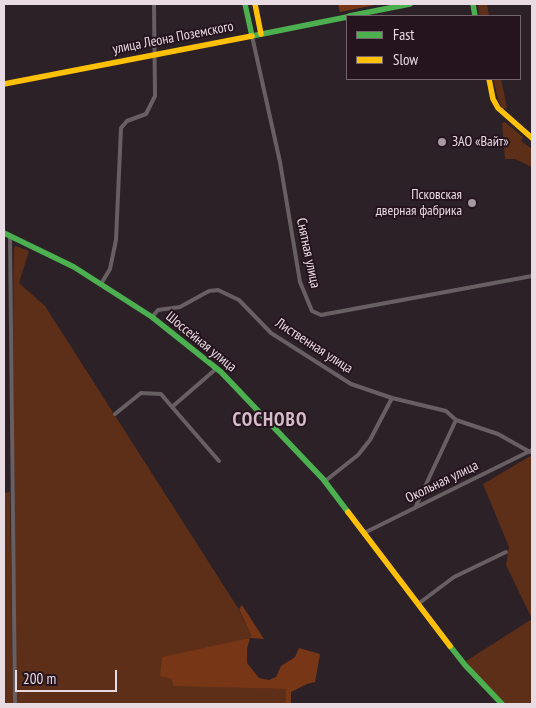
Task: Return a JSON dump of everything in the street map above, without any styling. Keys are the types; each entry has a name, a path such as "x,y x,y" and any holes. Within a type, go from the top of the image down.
{"main road":[{"path":"245,4 252,36"},
{"path":"255,4 261,34"},
{"name":"улица Леона Поземского","path":"353,15 410,4"},
{"name":"улица Леона Поземского","path":"4,84 346,16"},
{"path":"489,80 493,99 498,108 532,138"},
{"name":"Шоссейная улица","path":"7,234 74,267 102,284 152,316 156,322 217,368 269,421 324,482 478,680 502,704"}],"street":[{"path":"102,284 110,269 116,240 121,128 126,121 146,114 153,102 155,90 154,4"},
{"name":"Снятная улица","path":"252,36 280,162 300,282 312,311 321,315 532,276"},
{"path":"7,234 15,704"},
{"name":"Лиственная улица","path":"152,316 158,310 180,307 209,291 218,290 239,300 272,333 351,384 392,398 446,411 456,420 498,434 531,451"},
{"path":"172,407 217,368"},
{"path":"115,414 141,393 161,394 219,461"},
{"path":"324,482 358,455 392,398"},
{"path":"415,508 456,420"},
{"name":"Окольная улица","path":"366,535 415,508 531,451"},
{"path":"418,604 454,577 506,552"}],"shaded area":[{"path":"338,4 380,4 340,12"},
{"path":"478,4 487,4 489,15 479,15"},
{"path":"493,80 501,80 507,108 503,109 499,102"},
{"path":"505,122 523,137 521,141 532,149 532,167 515,159 505,159 502,123"},
{"path":"16,246 29,251 19,283 45,306 238,608 251,635 250,638 173,679 173,685 287,689 286,704 16,704 13,323 14,248"},
{"path":"532,455 532,619 506,565 509,547 483,484"},
{"path":"10,492 13,704 4,704 4,493"},
{"path":"242,605 264,639 250,638 251,635 239,609"},
{"path":"532,619 532,704 506,704 475,674 466,661"},
{"path":"250,638 247,649 247,663 259,678 269,680 276,677 281,666 295,657 299,648 320,654 315,682 291,692 291,704 286,704 286,689 173,686 172,679 160,676 162,657"}],"traffic: fast":[{"path":"245,4 252,36 346,17"},
{"path":"354,15 410,4"},
{"path":"473,4 475,15"},
{"path":"4,233 74,267 152,317 221,372 323,479 348,512"},
{"path":"450,646 465,665 502,704"}],"traffic: slow":[{"path":"255,4 261,34"},
{"path":"4,84 252,36"},
{"path":"489,80 493,99 498,108 532,138"},
{"path":"348,512 450,646"}],"place":[{"name":"ЗАО «Вайт»","path":"442,142"},
{"name":"Псковская дверная фабрика","path":"472,203"}],"district":[{"name":"СОСНОВО","path":"270,421"}]}
